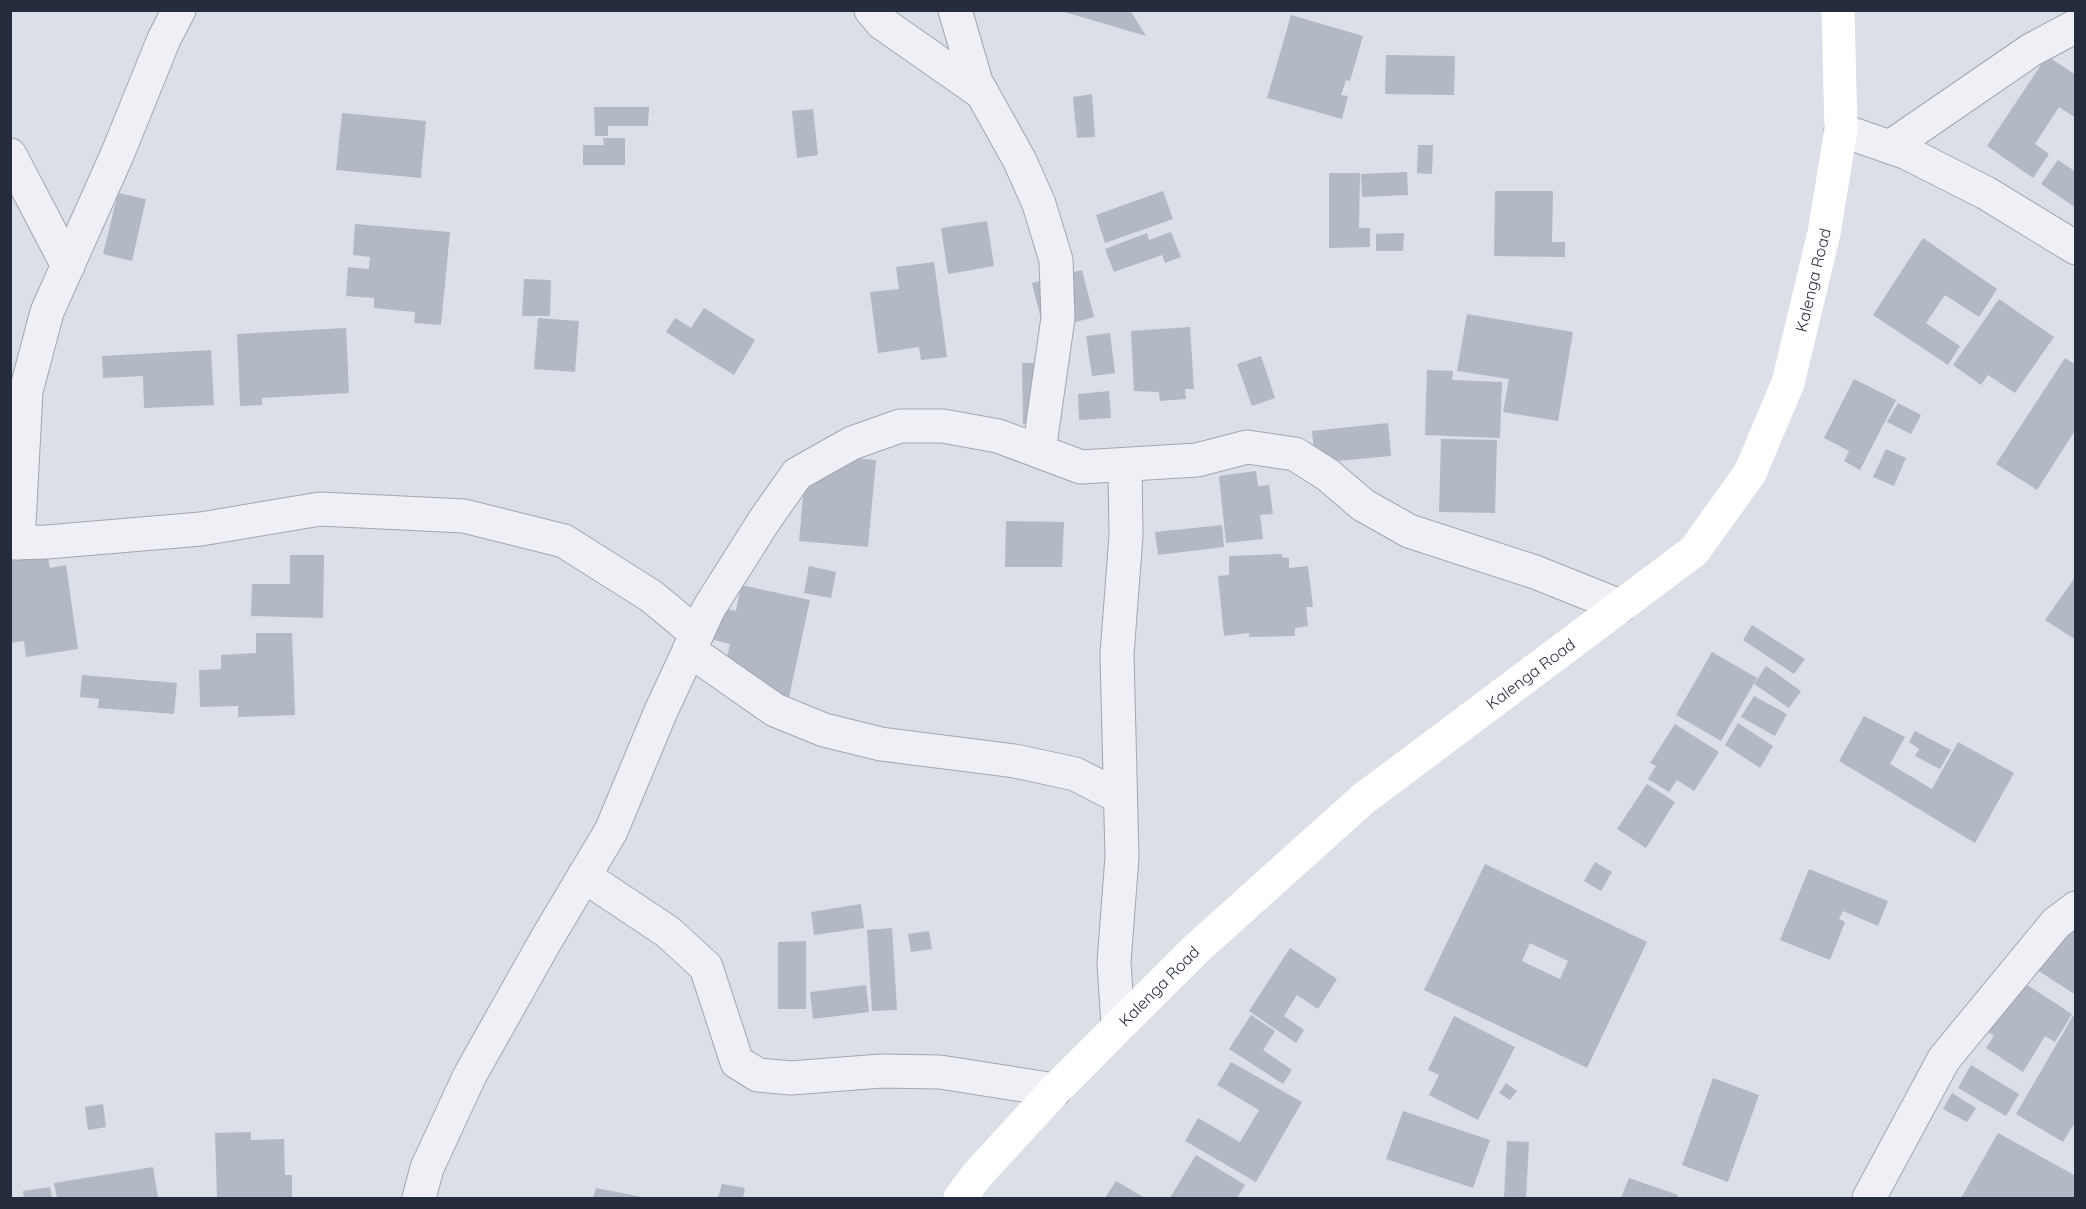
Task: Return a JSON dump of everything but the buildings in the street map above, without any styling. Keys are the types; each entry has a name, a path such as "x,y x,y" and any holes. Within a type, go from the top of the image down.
{"main road":[{"name":"Kalenga Road","path":"960,1198 976,1175 1118,1026 1195,950 1363,799 1694,551 1750,473 1788,383 1824,233 1841,130 1838,10"}],"street":[{"path":"178,10 47,312 26,391 14,543 201,529 320,509 464,516 564,541 651,596 693,642 775,710 824,730 881,744 1015,761 1075,774 1120,797"},
{"path":"871,10 882,23 982,93"},
{"path":"955,10 976,82 1020,161 1039,204 1056,260 1058,318 1039,451"},
{"path":"1890,147 2031,50 2076,26"},
{"path":"1841,130 1890,147 1986,193 2076,248"},
{"path":"10,155 68,266"},
{"path":"418,1198 427,1168 470,1075 610,831 661,711 709,608 797,474 852,443 900,426 943,426 998,436 1081,467 1197,460 1247,447 1295,454 1328,475 1363,505 1409,531 1544,576 1620,606"},
{"path":"1118,1026 1114,962 1122,857 1117,654 1126,536 1125,466"},
{"path":"584,876 668,932 706,966 737,1062 758,1075 791,1078 881,1071 940,1072 1055,1090"},
{"path":"1869,1198 1944,1059 2056,923 2076,908"}]}
